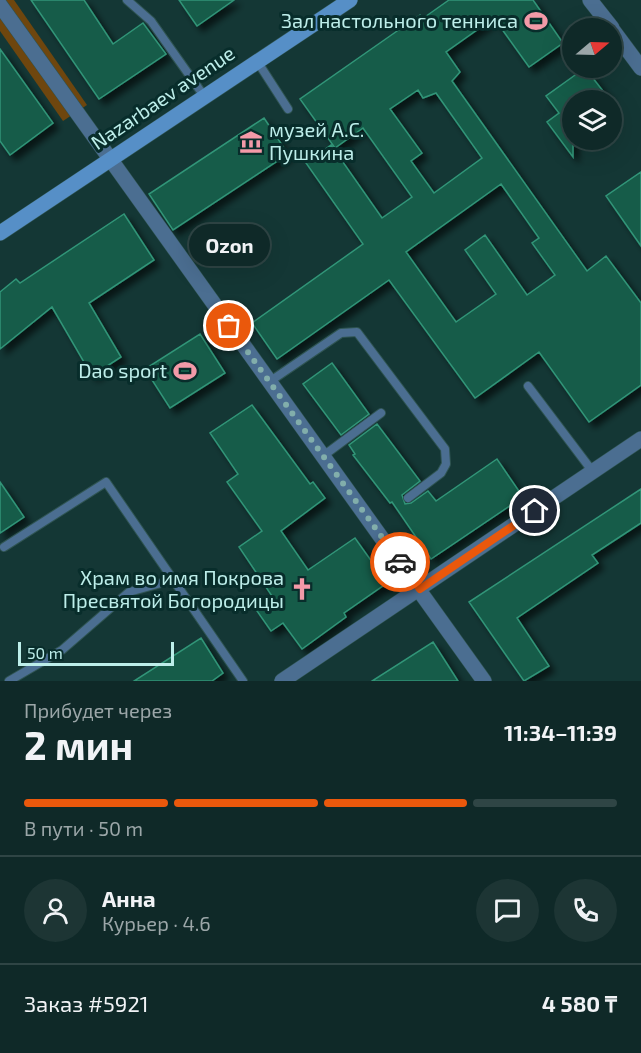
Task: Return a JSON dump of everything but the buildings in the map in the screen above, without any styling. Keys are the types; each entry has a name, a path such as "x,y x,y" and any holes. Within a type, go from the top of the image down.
{"main road":[{"name":"Nazarbaev avenue","path":"0,233 104,154 204,96 350,0"}],"street":[{"path":"590,0 604,18"},
{"path":"0,5 104,154 420,589 484,681"},
{"path":"622,42 641,68"},
{"path":"282,681 641,440"}],"lane":[{"path":"127,0 151,21 204,96"},
{"path":"257,61 288,109"},
{"path":"269,382 341,333 357,332 445,449 446,464 441,473 408,498"},
{"path":"528,386 593,472"},
{"path":"323,456 381,413"},
{"path":"3,547 106,482 243,681"},
{"path":"9,681 62,650 129,592 172,580"}],"shaded area":[{"path":"0,0 14,0 87,105 63,121 0,31"}],"way so far":[{"path":"229,326 400,562"}],"place":[{"name":"Зал настольного тенниса","path":"536,21"},
{"name":"музей А.С. Пушкина","path":"251,142"},
{"name":"Ozon","path":"229,326"},
{"name":"Dao sport","path":"185,371"},
{"name":"Храм во имя Покрова Пресвятой Богородицы","path":"302,589"}],"route":[{"path":"400,562 420,589 535,511"}]}
